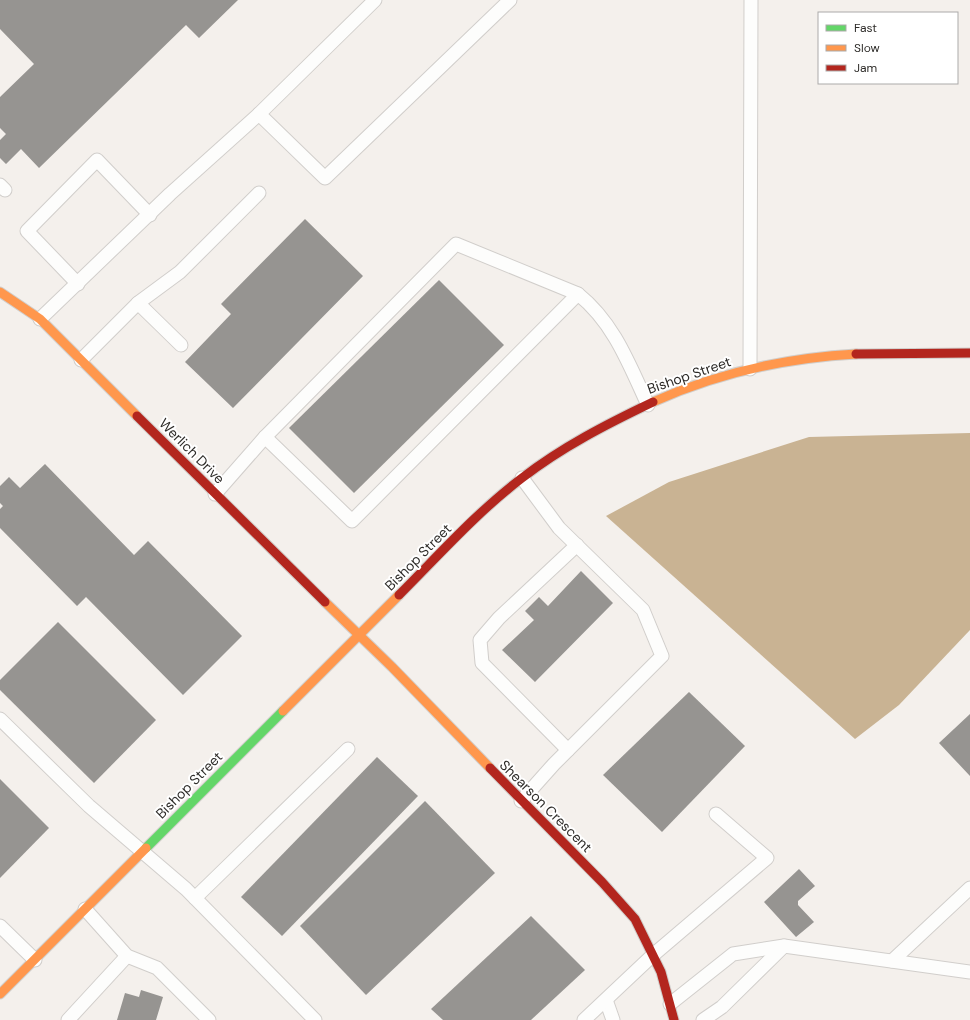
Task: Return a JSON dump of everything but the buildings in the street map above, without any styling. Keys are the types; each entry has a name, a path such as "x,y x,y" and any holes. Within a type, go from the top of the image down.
{"street":[{"name":"Werlich Drive","path":"0,292 40,318 359,636"},
{"name":"Bishop Street","path":"0,994 478,516 522,478 584,436 648,405 702,383 750,369 806,358 913,352 970,353"},
{"name":"Shearson Crescent","path":"359,636 602,882 635,919 661,972 674,1020"}],"lane":[{"path":"40,318 259,114 375,0"},
{"path":"259,114 325,178 510,0"},
{"path":"750,369 751,0"},
{"path":"78,284 27,231 97,160 150,215"},
{"path":"81,360 138,303 180,272 260,193"},
{"path":"215,494 265,437 456,244 578,294 590,304 617,338 648,405"},
{"path":"265,437 352,521 578,294"},
{"path":"138,303 181,345"},
{"path":"521,801 568,750 662,656 644,610 559,528 522,478"},
{"path":"568,750 482,663 480,640 499,618 577,545"},
{"path":"0,719 89,806 195,898 315,1020"},
{"path":"195,898 348,749"},
{"path":"584,1020 653,955 767,858 716,814"},
{"path":"892,961 970,888"},
{"path":"85,909 127,956 157,968 209,1020"},
{"path":"0,926 34,960"},
{"path":"703,1020 722,1007 784,946"},
{"path":"670,1004 733,954 784,946 970,972"},
{"path":"68,1020 127,956"},
{"path":"606,1000 613,1020"}],"shaded area":[{"path":"970,433 970,630 899,705 855,739 606,516 669,482 809,437"}],"traffic: fast":[{"path":"146,848 283,711"}],"traffic: slow":[{"path":"0,292 40,319 137,416"},
{"path":"653,402 702,383 752,369 804,359 856,354"},
{"path":"283,711 399,595"},
{"path":"325,602 392,667 490,768"},
{"path":"0,994 146,848"}],"traffic: jam":[{"path":"856,354 970,353"},
{"path":"399,595 474,519 522,478 569,446 653,402"},
{"path":"137,416 325,602"},
{"path":"490,768 602,882 635,919 661,972 674,1020"}]}
